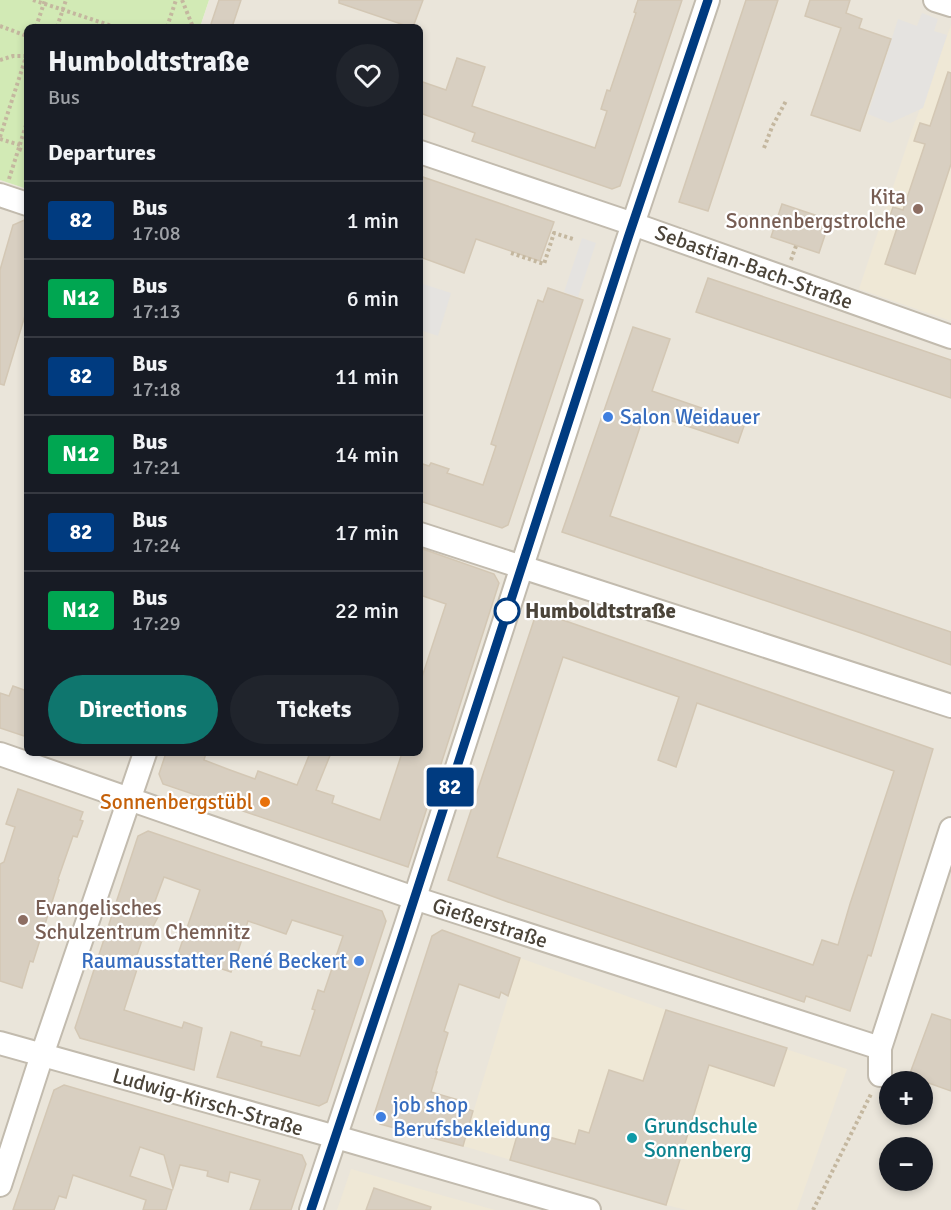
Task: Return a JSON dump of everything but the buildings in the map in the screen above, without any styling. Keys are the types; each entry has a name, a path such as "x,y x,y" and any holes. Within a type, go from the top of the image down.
{"street":[{"path":"311,1210 708,0"},
{"path":"935,0 951,5"},
{"name":"Sebastian-Bach-Straße","path":"423,153 633,224 951,337"},
{"path":"1,199 24,203"},
{"path":"423,535 951,706"},
{"name":"Gießerstraße","path":"0,754 414,898 880,1048"},
{"path":"0,1185 144,756"},
{"path":"880,1071 880,1048 951,829"},
{"name":"Ludwig-Kirsch-Straße","path":"0,1043 589,1210"}],"path":[{"path":"33,0 106,24"},
{"path":"58,24 66,0"},
{"path":"168,24 176,0"},
{"path":"182,0 192,24"},
{"path":"37,24 44,2"},
{"path":"0,26 24,35"},
{"path":"0,60 24,55"},
{"path":"24,64 0,138 24,150"},
{"path":"764,148 786,101"},
{"path":"1,199 24,131"},
{"path":"511,253 544,264 554,233 573,239"},
{"path":"813,1210 879,1078"}],"shaded area":[{"path":"209,0 951,0 951,1210 0,1210 0,180 24,188 24,756 423,756 423,24 201,24"},
{"path":"922,13 938,19 934,31 947,35 923,108 890,123 868,114 898,19 917,26"},
{"name":"Kita Sonnenbergstrolche","path":"951,25 951,321 859,289 912,130"},
{"path":"582,238 596,243 578,297 564,292"},
{"path":"423,284 451,293 438,336 423,331"},
{"path":"520,958 666,1010 847,1069 797,1210 687,1210 463,1146"},
{"path":"351,1169 448,1197 495,1210 337,1210"}],"green space":[{"path":"0,0 209,0 201,24 24,24 24,188 0,180"}],"bus line":[{"name":"82","path":"311,1210 399,946 628,238 708,0"}],"place":[{"name":"Kita Sonnenbergstrolche","path":"918,209"},
{"name":"Salon Weidauer","path":"608,417"},
{"name":"Humboldtstraße","path":"507,611"},
{"name":"Sonnenbergstübl","path":"265,802"},
{"name":"Evangelisches Schulzentrum Chemnitz","path":"23,920"},
{"name":"Raumausstatter René Beckert","path":"359,961"},
{"name":"job shop Berufsbekleidung","path":"381,1117"},
{"name":"Grundschule Sonnenberg","path":"632,1138"}]}
